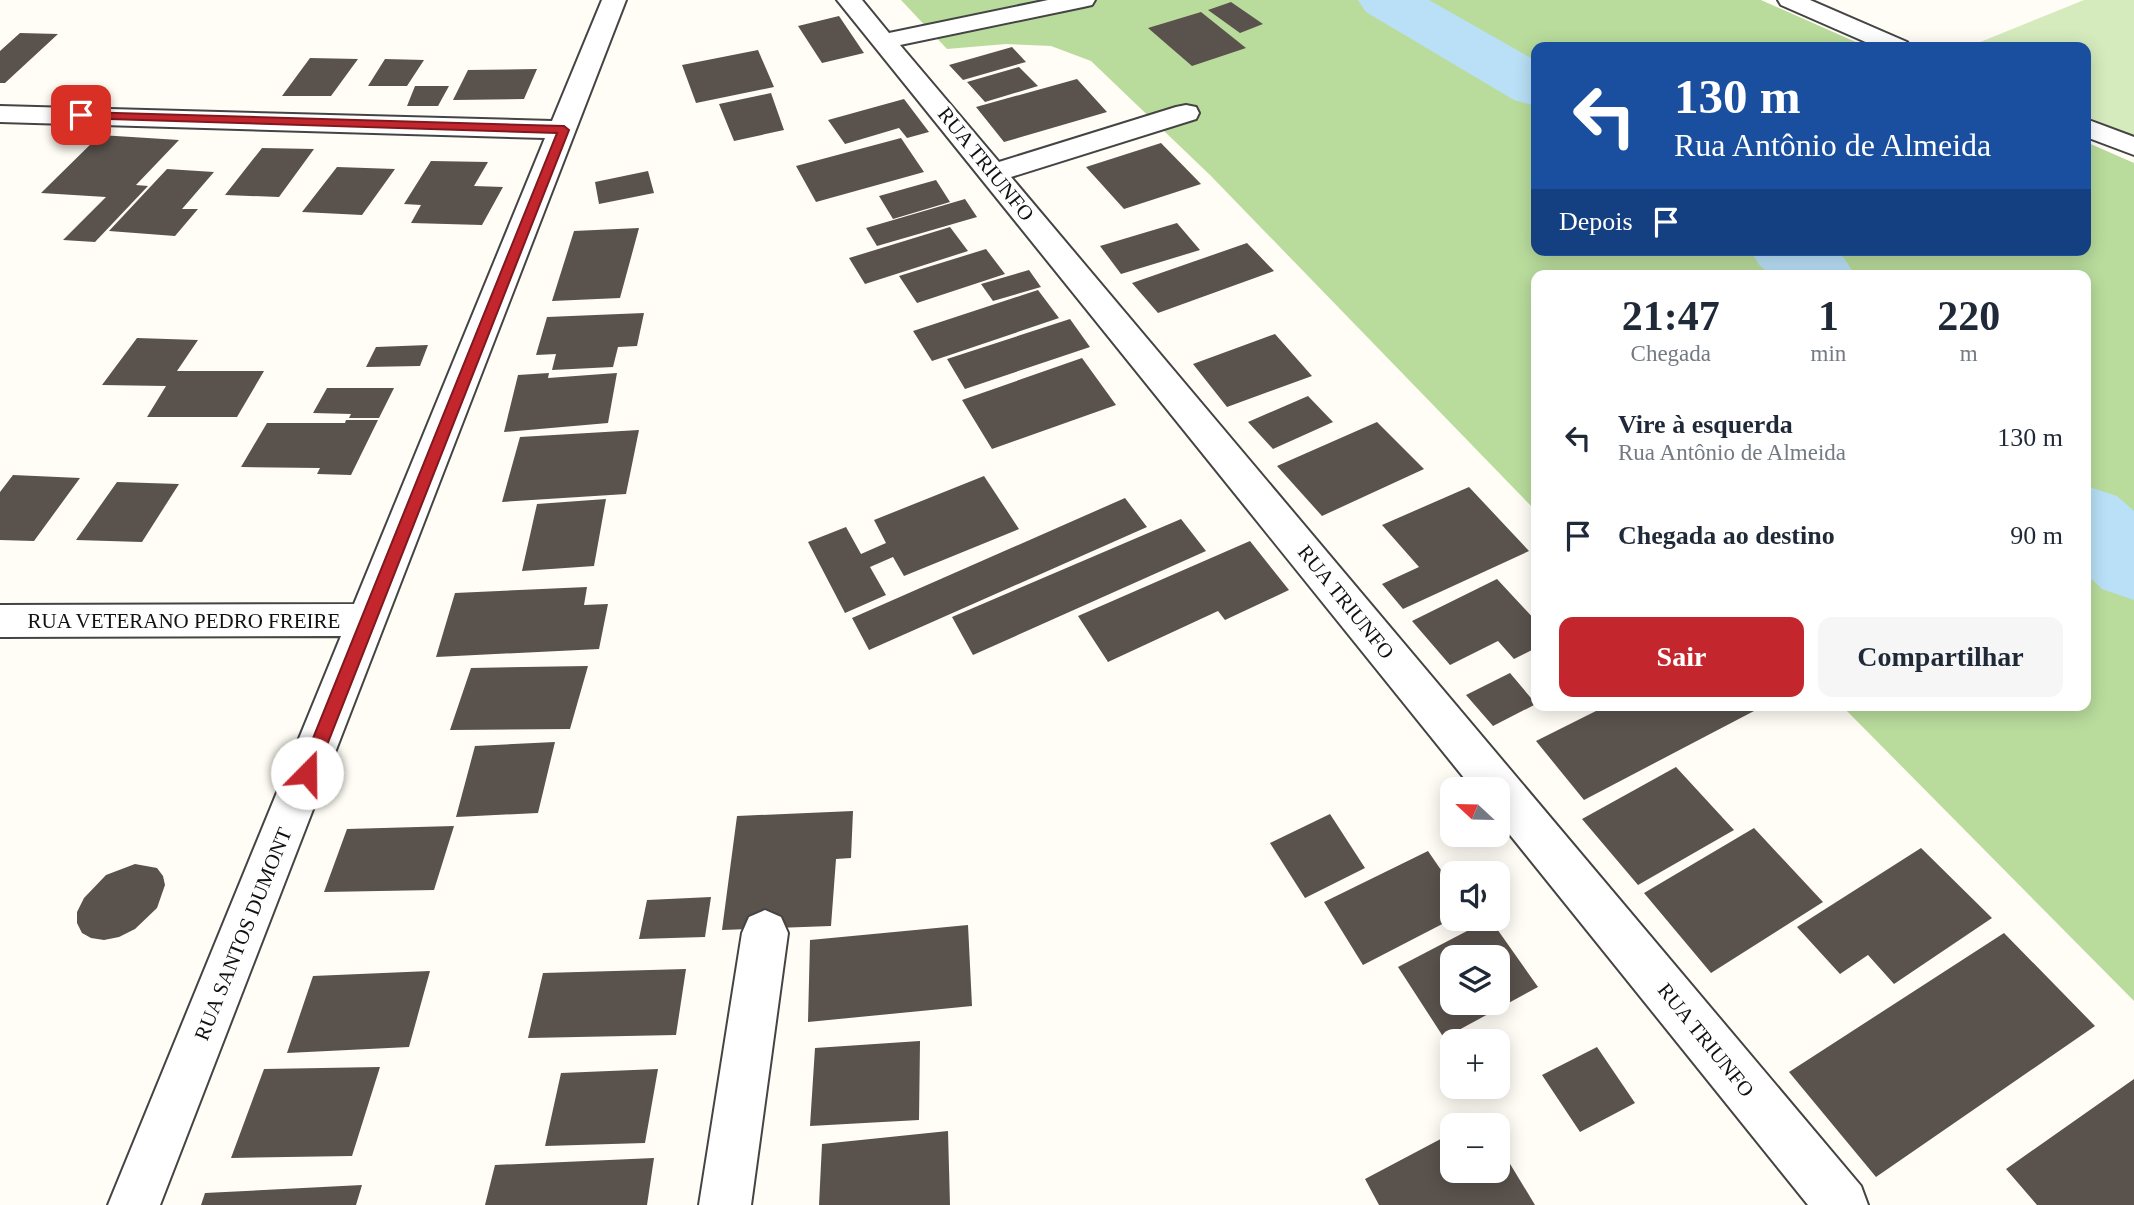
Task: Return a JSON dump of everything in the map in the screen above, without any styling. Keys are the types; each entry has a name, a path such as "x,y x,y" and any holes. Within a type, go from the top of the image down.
{"street":[{"name":"RUA SANTOS DUMONT","path":"134,1205 614,0"},
{"name":"RUA TRIUNFO","path":"849,0 1842,1205"},
{"path":"885,41 1083,0"},
{"path":"1790,0 1887,42"},
{"path":"994,173 1186,113"},
{"path":"0,114 564,130"},
{"path":"2091,129 2134,148"},
{"name":"RUA VETERANO PEDRO FREIRE","path":"0,621 368,620"},
{"path":"724,1205 765,933"}],"green space":[{"path":"901,0 1761,0 1856,42 1531,42 1531,256 2091,256 2091,144 2134,163 2134,1001 1847,711 2091,711 2091,270 1531,270 1531,506 1210,175 1091,61 1051,46 1006,44 947,49"},
{"path":"2084,0 2134,0 2134,137 2091,119 2091,42 1980,42"}],"building":[{"path":"1231,2 1263,24 1240,33 1208,10"},
{"path":"1201,12 1246,48 1192,66 1148,28"},
{"path":"839,16 864,53 822,63 798,26"},
{"path":"20,33 58,34 5,83 0,83 0,51"},
{"path":"1012,47 1026,62 963,80 949,65"},
{"path":"758,50 774,87 696,103 682,65"},
{"path":"310,58 358,59 331,96 282,96"},
{"path":"385,59 424,60 407,86 368,86"},
{"path":"1019,67 1038,86 985,102 967,82"},
{"path":"537,69 524,99 453,100 468,70"},
{"path":"1077,79 1107,112 1004,142 976,107"},
{"path":"415,86 449,86 438,106 407,106"},
{"path":"771,93 784,130 734,141 719,104"},
{"path":"904,99 929,132 907,138 899,128 845,144 828,120"},
{"path":"100,135 179,140 136,185 148,186 95,242 63,240 106,197 41,193"},
{"path":"901,138 924,172 816,202 796,166"},
{"path":"1161,143 1201,184 1124,209 1086,167"},
{"path":"262,148 314,149 279,197 225,195"},
{"path":"431,161 488,162 474,186 503,187 482,225 411,223 421,205 404,204"},
{"path":"337,167 395,169 362,215 302,212"},
{"path":"167,169 214,172 182,209 198,209 175,236 109,231"},
{"path":"648,171 654,193 599,204 595,182"},
{"path":"936,180 950,202 893,219 879,196"},
{"path":"965,199 977,217 877,246 866,228"},
{"path":"1177,223 1200,250 1121,274 1100,246"},
{"path":"950,227 968,251 865,284 849,258"},
{"path":"639,228 620,298 552,301 574,231"},
{"path":"1247,243 1274,271 1158,313 1132,283"},
{"path":"986,249 1005,274 917,303 899,276"},
{"path":"1029,270 1041,287 993,301 981,284"},
{"path":"1038,290 1059,318 932,361 913,331"},
{"path":"644,313 637,346 618,347 613,367 552,370 556,354 536,355 547,317"},
{"path":"1070,319 1090,347 965,389 947,359"},
{"path":"1275,334 1312,376 1227,407 1193,364"},
{"path":"137,338 198,340 177,371 264,371 237,417 147,417 166,386 102,385"},
{"path":"428,345 420,366 366,367 376,347"},
{"path":"1082,358 1116,405 992,449 962,400"},
{"path":"549,373 548,378 617,373 608,423 504,432 518,375"},
{"path":"327,388 394,388 379,418 349,418 351,414 313,413"},
{"path":"1308,396 1333,422 1273,449 1248,422"},
{"path":"346,420 378,420 351,475 317,474 320,468 241,467 267,423 345,423"},
{"path":"1377,422 1424,469 1322,516 1277,466"},
{"path":"639,430 626,494 502,502 520,437"},
{"path":"13,475 80,478 34,541 0,540 0,492"},
{"path":"984,476 1019,529 904,576 893,557 870,567 886,595 845,613 808,542 846,527 861,554 886,543 874,520"},
{"path":"117,482 179,484 142,542 76,540"},
{"path":"1469,487 1529,551 1403,609 1382,584 1419,567 1382,525"},
{"path":"1125,498 1147,527 869,650 852,618"},
{"path":"606,499 594,566 522,571 537,504"},
{"path":"1181,519 1206,551 973,655 952,617"},
{"path":"1250,541 1289,590 1225,620 1218,611 1108,662 1078,616"},
{"path":"1497,579 1531,616 1531,650 1514,659 1498,641 1450,665 1412,621"},
{"path":"587,587 584,605 608,604 599,649 436,657 455,593"},
{"path":"588,666 570,729 450,730 471,668"},
{"path":"1510,673 1531,698 1531,707 1493,726 1466,695"},
{"path":"1596,711 1754,711 1584,800 1536,741"},
{"path":"555,742 538,813 456,817 475,746"},
{"path":"1676,767 1734,830 1638,885 1582,819"},
{"path":"853,811 851,858 836,859 831,926 722,930 737,816"},
{"path":"1330,814 1365,868 1305,898 1270,843"},
{"path":"454,826 434,890 324,892 347,829"},
{"path":"1754,828 1823,902 1711,973 1644,893"},
{"path":"1921,848 1992,918 1894,984 1868,955 1840,974 1797,927"},
{"path":"1428,851 1440,868 1440,925 1363,965 1324,902"},
{"path":"135,864 157,868 163,876 165,885 157,908 135,929 119,937 104,940 82,933 77,923 77,912 84,898 106,875"},
{"path":"711,897 705,937 639,939 647,900"},
{"path":"968,925 972,1006 808,1022 810,940"},
{"path":"1467,931 1498,931 1508,945 1440,945"},
{"path":"2004,933 2095,1026 1876,1177 1789,1072"},
{"path":"1440,945 1440,1015 1486,1015 1461,1029 1440,1029 1440,1032 1398,967"},
{"path":"1510,947 1538,987 1510,1002"},
{"path":"686,969 676,1035 528,1038 543,973"},
{"path":"430,971 409,1047 287,1053 313,976"},
{"path":"920,1041 919,1120 810,1126 815,1048"},
{"path":"1597,1047 1635,1103 1580,1132 1542,1075"},
{"path":"380,1067 352,1156 231,1158 264,1069"},
{"path":"658,1069 645,1143 545,1146 561,1073"},
{"path":"2134,1079 2134,1205 2037,1205 2006,1169"},
{"path":"948,1131 950,1205 819,1205 822,1144"},
{"path":"1440,1139 1440,1183 1510,1183 1510,1164 1535,1205 1379,1205 1365,1179"},
{"path":"654,1158 647,1205 485,1205 495,1165"},
{"path":"362,1185 356,1205 201,1205 205,1193"}],"waterway":[{"path":"1387,0 1531,84"},
{"path":"1794,256 1812,270"},
{"path":"2091,525 2134,564"}],"route":[{"path":"81,115 564,130 307,773"}]}
